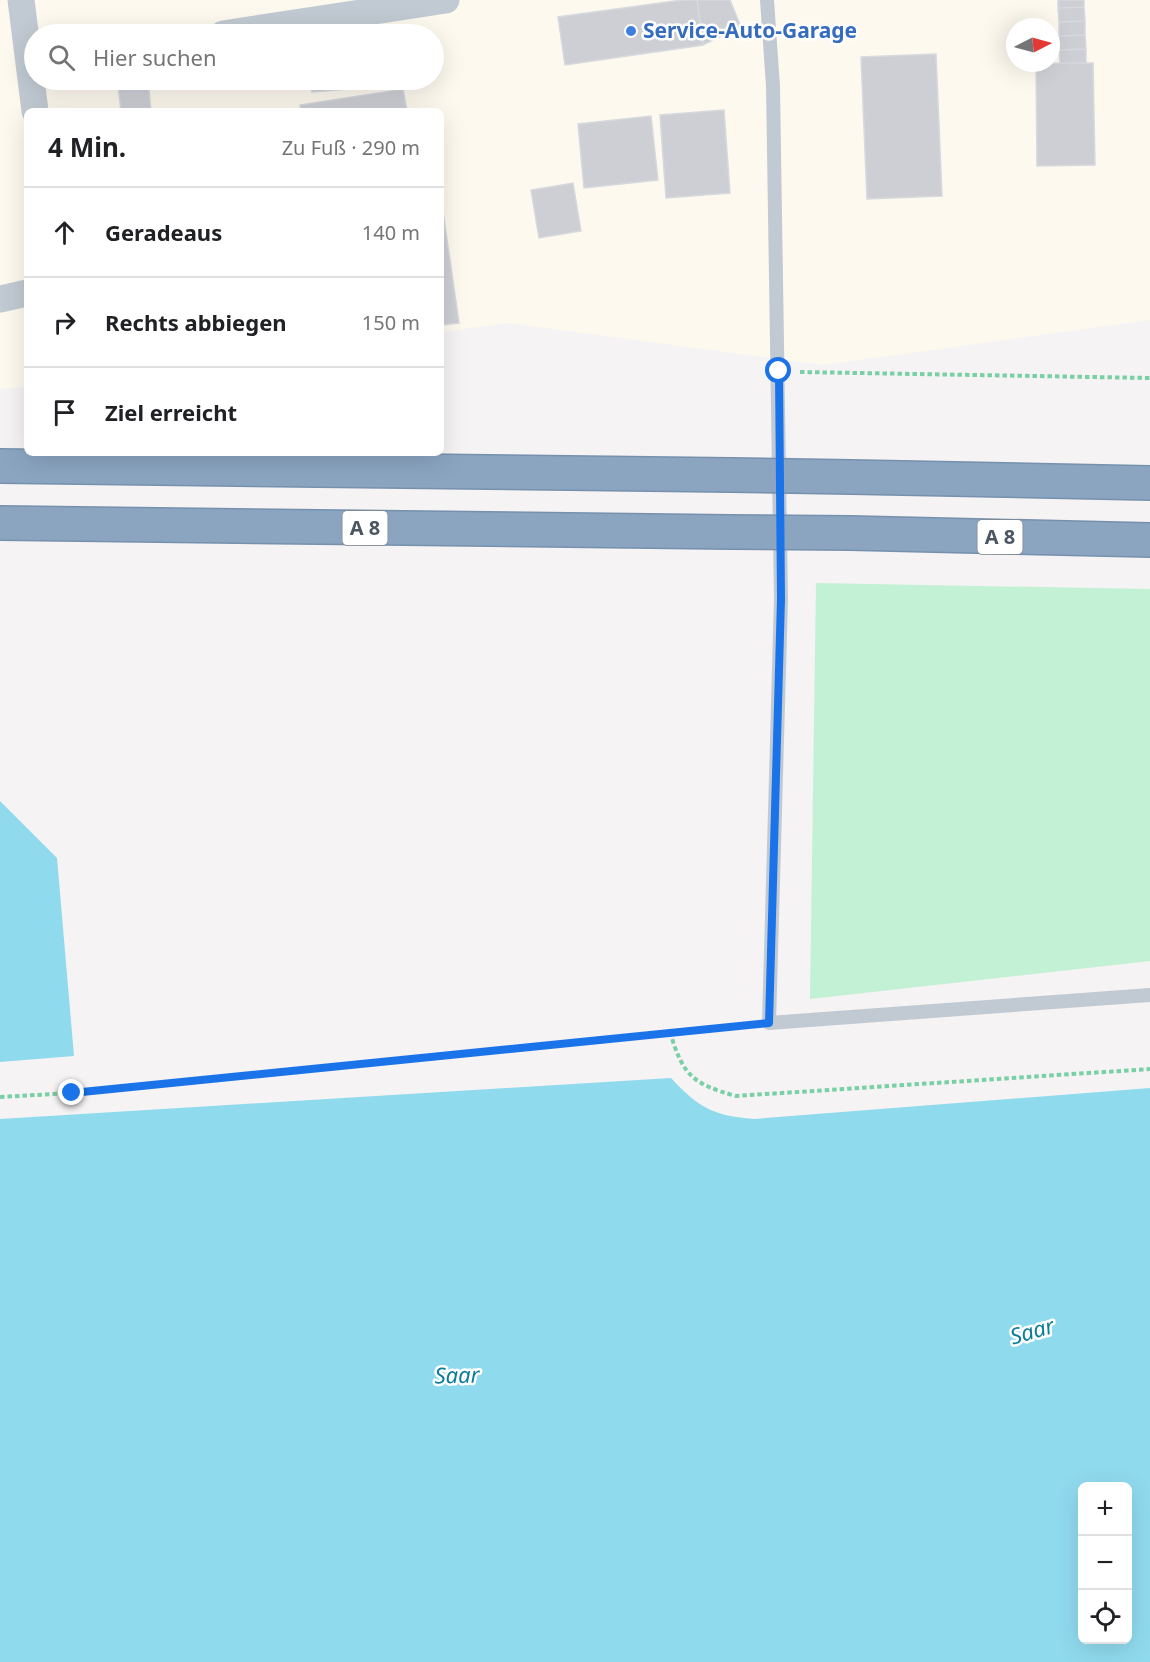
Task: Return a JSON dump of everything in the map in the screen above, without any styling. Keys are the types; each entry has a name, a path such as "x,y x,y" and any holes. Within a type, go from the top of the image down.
{"highway":[{"path":"0,466 731,475 1150,483"},
{"name":"A 8","path":"0,523 850,533 1150,540"}],"street":[{"path":"21,0 25,24"},
{"path":"289,24 446,0"},
{"path":"34,90 35,108"},
{"path":"0,299 24,293"}],"lane":[{"path":"767,0 773,86 781,599 769,1023 1150,995"}],"path":[{"path":"779,371 1150,378"},
{"path":"0,1097 72,1093 769,1023"},
{"path":"670,1032 678,1059 692,1077 711,1089 736,1096 1150,1069"}],"shaded area":[{"path":"0,0 1150,0 1150,320 823,365 508,323 444,332 444,108 24,108 24,387 0,389"}],"green space":[{"path":"816,583 1150,589 1150,961 810,999"}],"water":[{"path":"0,801 57,858 74,1056 0,1062"},
{"name":"Saar","path":"671,1078 698,1103 707,1108 740,1118 754,1119 1150,1088 1150,1662 0,1662 0,1119"}],"building":[{"name":"Service-Auto-Garage","path":"682,0 697,0 703,45 565,65 558,17"},
{"path":"697,0 730,0 741,27 703,45"},
{"path":"1058,0 1084,0 1084,7 1058,8"},
{"path":"1084,7 1085,21 1060,22 1058,8"},
{"path":"1085,21 1085,35 1060,36 1060,22"},
{"path":"1085,35 1086,49 1060,50 1060,36"},
{"path":"1086,49 1086,63 1060,63 1060,50"},
{"path":"936,54 942,196 867,199 861,57"},
{"path":"1060,63 1093,63 1095,165 1037,166 1036,72 1060,72"},
{"path":"119,90 149,90 151,108 121,108"},
{"path":"312,90 336,90 312,92"},
{"path":"403,90 406,108 300,108 300,105"},
{"path":"724,110 730,193 666,198 660,115"},
{"path":"651,116 658,180 584,188 578,124"},
{"path":"573,183 581,231 539,238 531,190"},
{"path":"444,219 459,323 444,325"}],"place":[{"name":"Service-Auto-Garage","path":"631,31"}],"route":[{"path":"72,1093 769,1023 781,599 779,371"}]}
